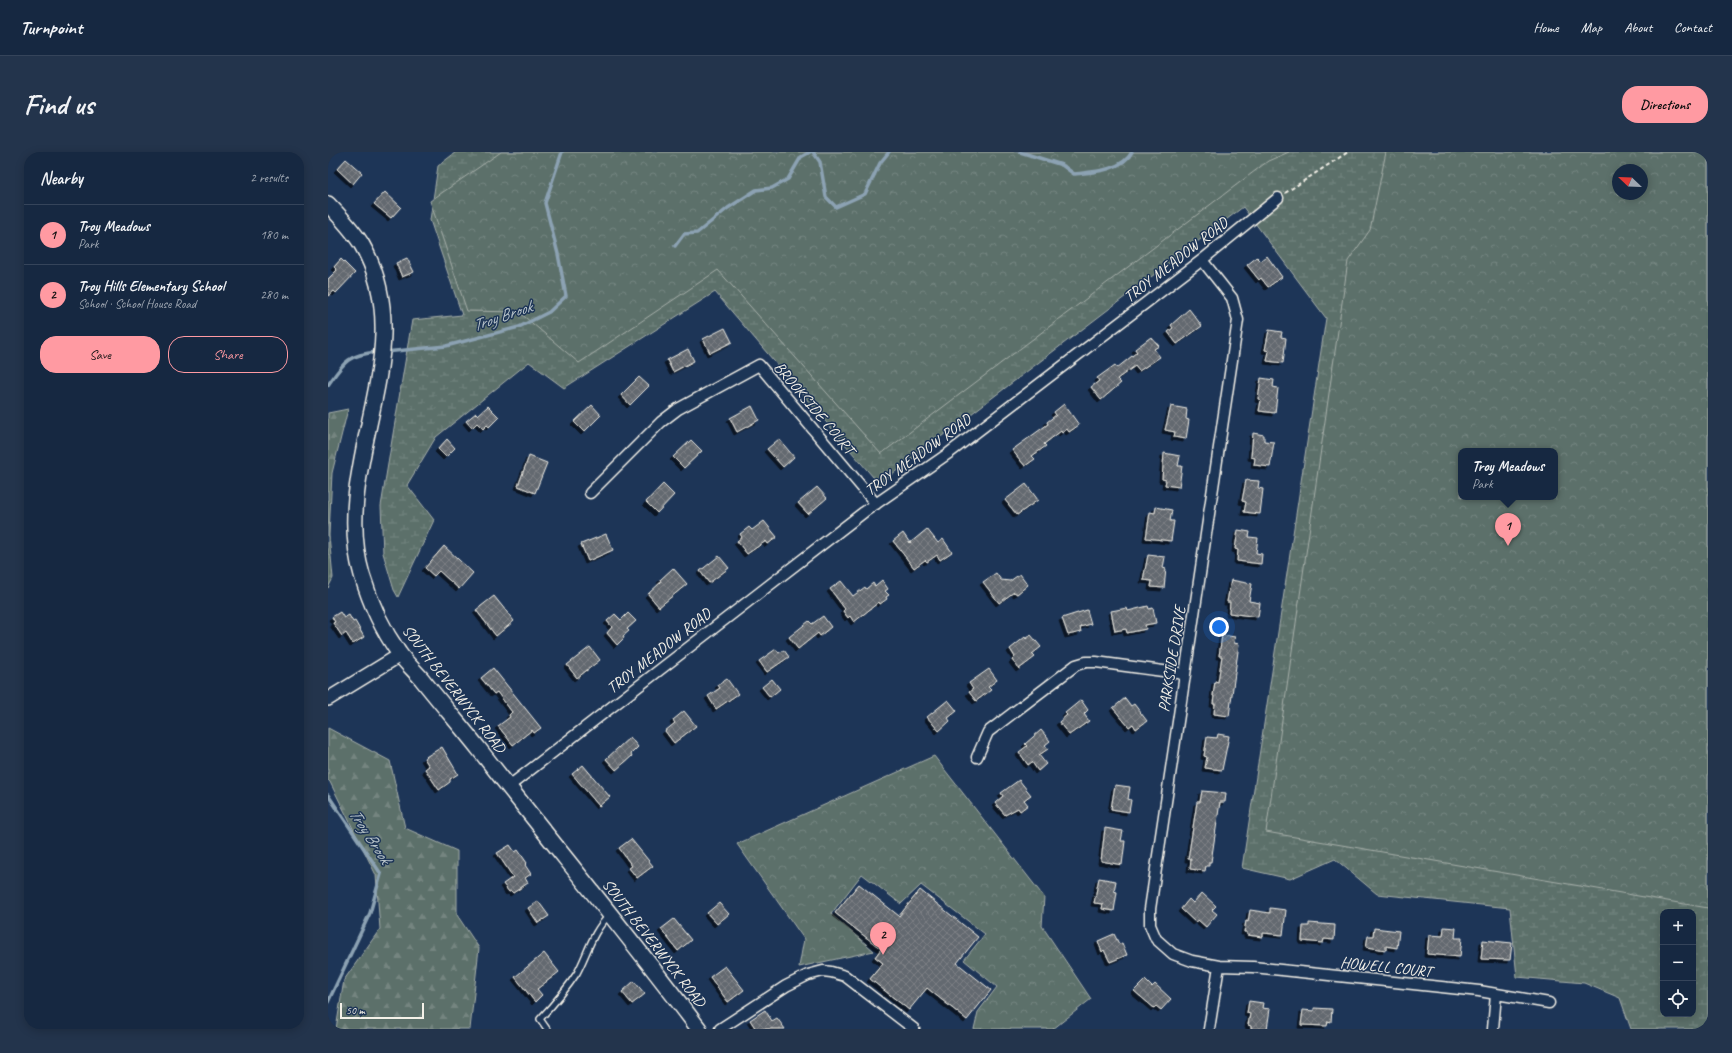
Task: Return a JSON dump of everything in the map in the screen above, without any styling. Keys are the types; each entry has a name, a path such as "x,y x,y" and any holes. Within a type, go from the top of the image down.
{"main road":[{"name":"SOUTH BEVERWYCK ROAD","path":"328,204 351,229 362,245 373,270 384,323 380,369 354,503 354,526 361,572 377,615 400,655 477,747 699,1029"}],"street":[{"name":"TROY MEADOW ROAD","path":"508,787 876,504 949,453 1202,260 1278,198"},
{"name":"PARKSIDE DRIVE","path":"1202,260 1232,298 1238,320 1149,917 1150,925 1156,938 1173,954 1192,961 1219,966"},
{"name":"BROOKSIDE COURT","path":"590,493 661,422 678,408 759,366 876,504"},
{"path":"328,700 400,655"},
{"path":"977,757 988,732 1076,665 1086,662 1096,662 1185,674"},
{"path":"1209,1029 1219,966"},
{"name":"HOWELL COURT","path":"1219,966 1260,968 1479,991 1549,1003"},
{"path":"720,1029 786,986 808,974 823,971 845,976 914,1029"},
{"path":"1493,1029 1496,994"}],"lane":[{"path":"547,1029 540,1019 560,998 577,972 604,920 610,916"}],"path":[{"path":"1278,198 1348,152"}],"green space":[{"path":"456,152 1708,152 1708,1029 1631,1029 1620,998 1584,983 1517,977 1510,908 1377,894 1335,859 1290,879 1242,868 1326,318 1243,207 879,484 715,292 564,388 529,362 436,437 407,485 434,520 398,597 394,590 383,553 381,506 412,320 462,315 430,220 438,166"},
{"path":"501,152 1289,152 1268,161 881,454 718,270 579,363 519,312 467,311 430,201"},
{"path":"1386,152 1708,152 1708,908 1266,832 1348,261 1370,230"},
{"path":"348,409 332,473 329,535 333,578 328,588 328,413"},
{"path":"328,728 390,761 405,828 457,851 457,915 479,948 470,1029 336,1029 344,980 380,929 376,875 328,780"},
{"path":"934,756 1044,897 1042,926 1091,999 1053,1029 974,1029 978,1012 997,987 964,960 985,934 921,885 901,904 862,874 831,914 874,951 799,967 804,939 737,844"}],"building":[{"path":"346,159 362,173 353,184 337,169"},
{"path":"385,192 401,207 391,218 374,204"},
{"path":"1267,256 1282,277 1268,287 1261,278 1259,280 1247,265 1257,257 1261,261"},
{"path":"407,258 414,272 402,277 396,263"},
{"path":"341,259 355,273 336,293 334,291 328,296 328,279 337,270 334,267"},
{"path":"1189,309 1202,326 1177,344 1168,332 1173,328 1171,325"},
{"path":"725,328 732,342 710,353 703,339"},
{"path":"1269,330 1282,332 1281,337 1286,338 1283,363 1267,361 1269,351 1265,350"},
{"path":"1151,337 1159,346 1154,349 1160,357 1139,371 1135,366 1117,379 1121,383 1101,400 1091,387 1099,381 1097,378 1115,365 1117,368 1137,352 1135,349"},
{"path":"688,349 694,361 673,372 667,360"},
{"path":"639,377 649,386 630,405 621,395"},
{"path":"1261,378 1274,380 1273,387 1278,388 1275,413 1259,411 1261,400 1258,399"},
{"path":"1064,404 1079,425 1069,432 1067,429 1062,433 1061,431 1044,444 1046,446 1032,456 1035,459 1025,466 1012,450 1048,424 1047,422 1056,415 1054,412"},
{"path":"592,405 601,415 584,432 574,422"},
{"path":"488,406 499,417 489,427 487,425 483,429 477,423 472,428 466,421 476,413 478,415"},
{"path":"752,406 759,420 737,432 730,418"},
{"path":"1171,406 1187,409 1186,419 1189,420 1186,439 1174,437 1175,432 1165,430"},
{"path":"1253,433 1264,435 1264,441 1274,442 1270,467 1254,465 1255,458 1251,457"},
{"path":"447,439 455,448 446,457 438,449"},
{"path":"779,439 794,457 783,467 767,449"},
{"path":"691,440 702,451 684,468 673,457"},
{"path":"1164,453 1180,456 1178,466 1182,466 1179,487 1165,485 1166,480 1162,479"},
{"path":"529,456 547,463 535,493 518,486"},
{"path":"1246,480 1259,481 1258,488 1263,489 1260,514 1244,512 1246,502 1242,501"},
{"path":"663,484 674,495 657,513 646,502"},
{"path":"1026,484 1038,500 1017,515 1005,500"},
{"path":"817,487 827,498 808,514 798,503"},
{"path":"1156,507 1172,510 1170,521 1174,521 1171,541 1146,538 1150,512 1155,513"},
{"path":"764,521 777,537 768,544 766,541 747,554 737,541 742,537 740,534 749,527 752,530"},
{"path":"927,529 938,543 943,539 952,552 940,560 937,555 927,562 925,560 914,568 893,541 903,533 910,543"},
{"path":"1238,530 1250,532 1249,537 1258,538 1256,553 1262,554 1261,564 1237,561 1238,550 1235,549"},
{"path":"606,534 613,550 588,561 581,544"},
{"path":"444,546 473,573 459,589 439,571 434,576 425,568"},
{"path":"1148,555 1165,557 1163,568 1166,569 1164,588 1151,587 1152,581 1143,580"},
{"path":"719,556 729,568 709,583 700,571"},
{"path":"673,568 687,584 659,607 648,594"},
{"path":"996,573 1001,580 1010,581 1020,574 1028,585 1017,594 1014,592 999,603 983,582"},
{"path":"882,580 888,589 885,591 889,595 886,597 887,599 880,604 879,602 854,622 850,616 848,618 843,611 845,609 830,589 841,581 853,596 865,587 866,589 873,583 875,586"},
{"path":"1231,580 1252,584 1249,601 1260,603 1258,617 1229,613 1230,602 1227,602"},
{"path":"494,596 514,621 496,636 476,610"},
{"path":"1148,606 1149,609 1153,608 1156,623 1145,625 1146,629 1127,633 1126,629 1115,631 1111,611 1127,608 1128,611"},
{"path":"1087,610 1091,624 1080,627 1081,632 1068,635 1062,618"},
{"path":"340,612 344,618 349,615 353,622 355,621 364,637 353,644 346,633 342,636 333,623 335,622 332,617"},
{"path":"628,613 636,621 627,629 629,631 623,636 624,638 617,645 607,633 612,627 607,621 615,614 621,620"},
{"path":"823,616 831,627 820,636 818,633 798,649 789,637 809,621 812,624"},
{"path":"1031,635 1041,647 1032,654 1035,657 1019,669 1012,660 1015,657 1010,649 1025,637 1026,639"},
{"path":"1222,635 1235,637 1234,643 1239,644 1229,716 1214,714 1215,704 1213,704 1215,681 1218,682 1222,656 1219,656"},
{"path":"590,647 600,660 577,678 567,665"},
{"path":"776,649 779,653 784,650 789,657 767,672 759,661"},
{"path":"493,668 541,728 534,733 532,730 513,745 498,726 510,717 509,715 512,712 497,692 494,694 481,678"},
{"path":"989,669 997,680 988,687 991,690 976,701 969,692 973,689 969,683"},
{"path":"727,679 738,694 716,709 708,696 720,688 718,685"},
{"path":"772,679 780,689 770,697 762,687"},
{"path":"1125,698 1131,706 1134,704 1147,721 1136,729 1133,724 1129,727 1113,708"},
{"path":"948,700 957,711 948,718 950,721 939,731 927,717"},
{"path":"1081,700 1088,710 1084,714 1089,721 1069,735 1059,722 1067,715 1065,713"},
{"path":"684,711 696,726 674,743 665,731 675,723 673,720"},
{"path":"1041,730 1050,741 1045,745 1048,749 1039,755 1046,764 1038,771 1032,762 1028,765 1019,752 1027,746 1025,744"},
{"path":"1218,734 1229,736 1222,770 1205,768 1207,757 1204,756 1207,737 1217,738"},
{"path":"630,737 638,747 631,754 632,756 616,770 606,759"},
{"path":"442,747 458,774 450,779 450,782 439,790 425,769 429,766 424,758"},
{"path":"583,765 610,797 599,806 572,774"},
{"path":"1019,780 1031,795 1024,800 1028,805 1020,811 1018,808 1005,815 995,803 1003,796 1001,793"},
{"path":"1115,785 1130,787 1128,799 1131,800 1129,812 1111,809"},
{"path":"1202,791 1226,793 1225,802 1220,802 1211,862 1209,862 1209,866 1206,866 1205,871 1190,869 1191,859 1188,859 1197,802 1200,802"},
{"path":"1105,828 1123,831 1121,841 1125,841 1122,865 1101,861"},
{"path":"631,839 653,866 637,878 629,868 632,866 619,848"},
{"path":"510,845 515,852 518,850 527,863 525,865 531,874 525,878 528,883 513,893 511,891 509,892 503,884 513,877 497,853"},
{"path":"1099,878 1116,881 1114,891 1117,892 1114,911 1102,909 1103,904 1094,903"},
{"path":"859,884 899,916 920,890 978,937 957,963 991,990 967,1020 927,988 909,1010 870,979 883,963 875,957 881,949 835,913"},
{"path":"1202,893 1216,906 1212,910 1217,914 1206,927 1198,920 1195,922 1181,909 1189,899 1193,903"},
{"path":"538,901 549,916 538,923 528,908"},
{"path":"719,903 729,914 717,924 707,913"},
{"path":"1270,908 1286,910 1283,935 1263,933 1263,937 1247,935 1247,932 1244,932 1246,921 1248,922 1250,910 1270,913"},
{"path":"674,919 691,940 678,951 661,929"},
{"path":"1309,923 1335,925 1334,940 1324,939 1323,943 1302,941 1303,926 1309,926"},
{"path":"1444,927 1456,928 1455,938 1462,938 1460,957 1427,954 1429,935 1443,936"},
{"path":"1374,928 1399,931 1397,948 1386,946 1386,950 1366,947 1368,936 1373,936"},
{"path":"1114,934 1119,944 1122,943 1127,955 1110,962 1104,950 1102,952 1098,941"},
{"path":"1483,940 1512,943 1510,960 1481,959"},
{"path":"544,953 559,972 537,989 542,995 535,1002 515,977"},
{"path":"725,966 744,990 728,1002 710,977"},
{"path":"1145,980 1152,987 1155,984 1171,999 1161,1010 1156,1006 1154,1008 1134,991"},
{"path":"634,981 645,994 632,1004 622,992"},
{"path":"1249,1001 1263,1003 1262,1008 1270,1009 1267,1029 1251,1029 1251,1026 1248,1025 1250,1014 1247,1013"},
{"path":"1314,1008 1332,1009 1331,1022 1328,1021 1327,1026 1301,1025 1303,1010 1314,1011"},
{"path":"765,1010 772,1021 777,1018 785,1029 756,1029 750,1020"}],"waterway":[{"name":"Troy Brook","path":"385,352 446,346 519,327 549,312 566,296 558,254 545,203 562,152"},
{"path":"675,246 684,234 697,233 728,208 756,190 772,188 788,179 801,157 810,152"},
{"path":"813,152 820,162 826,197 836,207 865,194 880,163 889,152"},
{"path":"1020,152 1062,165 1074,174 1114,167 1121,163 1132,152"},
{"name":"Troy Brook","path":"328,385 347,361 359,355 377,352"},
{"name":"Troy Brook","path":"328,795 381,874 370,913 328,1002"}],"place":[{"name":"Troy Meadows","path":"1508,546"},
{"name":"Troy Hills Elementary School","path":"883,955"}]}
